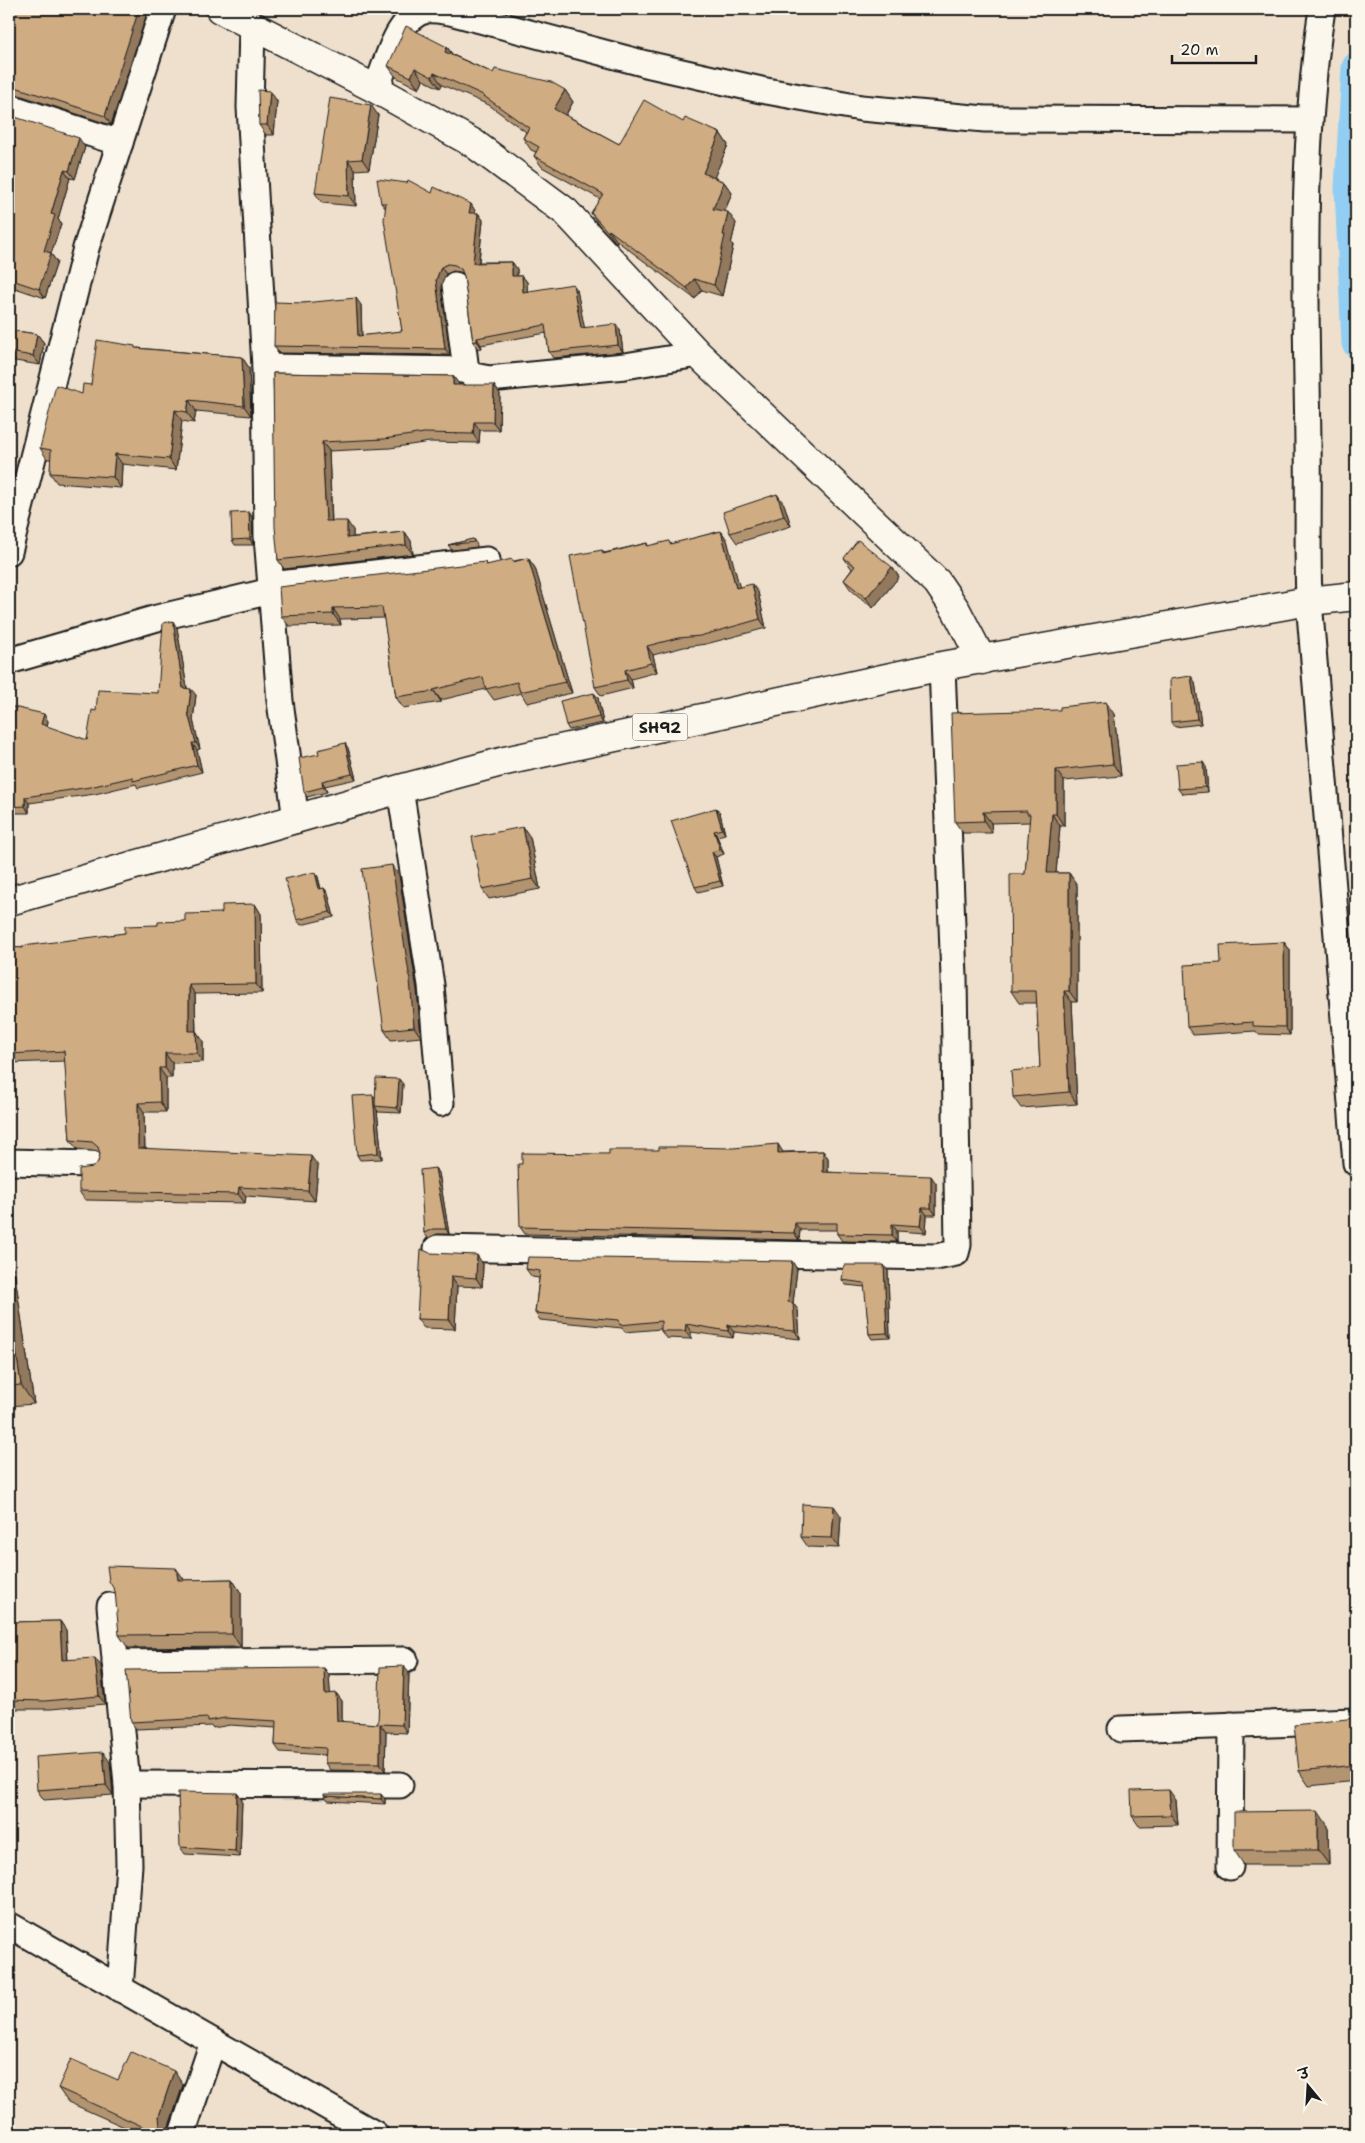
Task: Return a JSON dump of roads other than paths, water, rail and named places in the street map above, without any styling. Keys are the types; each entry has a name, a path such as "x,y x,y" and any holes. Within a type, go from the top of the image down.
{"main road":[{"path":"220,9 376,89 473,143 566,212 698,354 938,582 956,610 982,660"},
{"name":"SH92","path":"9,901 400,789 505,761 942,666 1315,601 1356,596"}],"street":[{"path":"9,552 19,467 86,248 163,9"},
{"path":"1322,9 1309,120 1306,346 1315,601 1356,1163"},
{"path":"376,89 402,25 414,14 428,10 450,12 646,64 752,88 862,108 985,119 1309,120"},
{"path":"252,26 250,107 265,367 267,536 280,701 296,820"},
{"path":"9,107 120,143"},
{"path":"455,284 466,370"},
{"path":"265,367 466,370 474,376 488,379 625,366 698,354"},
{"path":"9,661 271,588 487,560"},
{"path":"437,1248 936,1257 956,1252 958,1244 954,987 942,666"},
{"path":"400,789 431,985 441,1103"},
{"path":"9,1162 92,1164"},
{"path":"110,1606 127,1784 128,1865 120,1989"},
{"path":"116,1663 405,1660"},
{"path":"1121,1729 1356,1722"},
{"path":"1230,1867 1231,1725"},
{"path":"127,1784 400,1785"},
{"path":"9,1925 375,2134"},
{"path":"182,2134 214,2042"}],"waterway":[{"path":"1356,67 1349,188 1356,343"}]}
